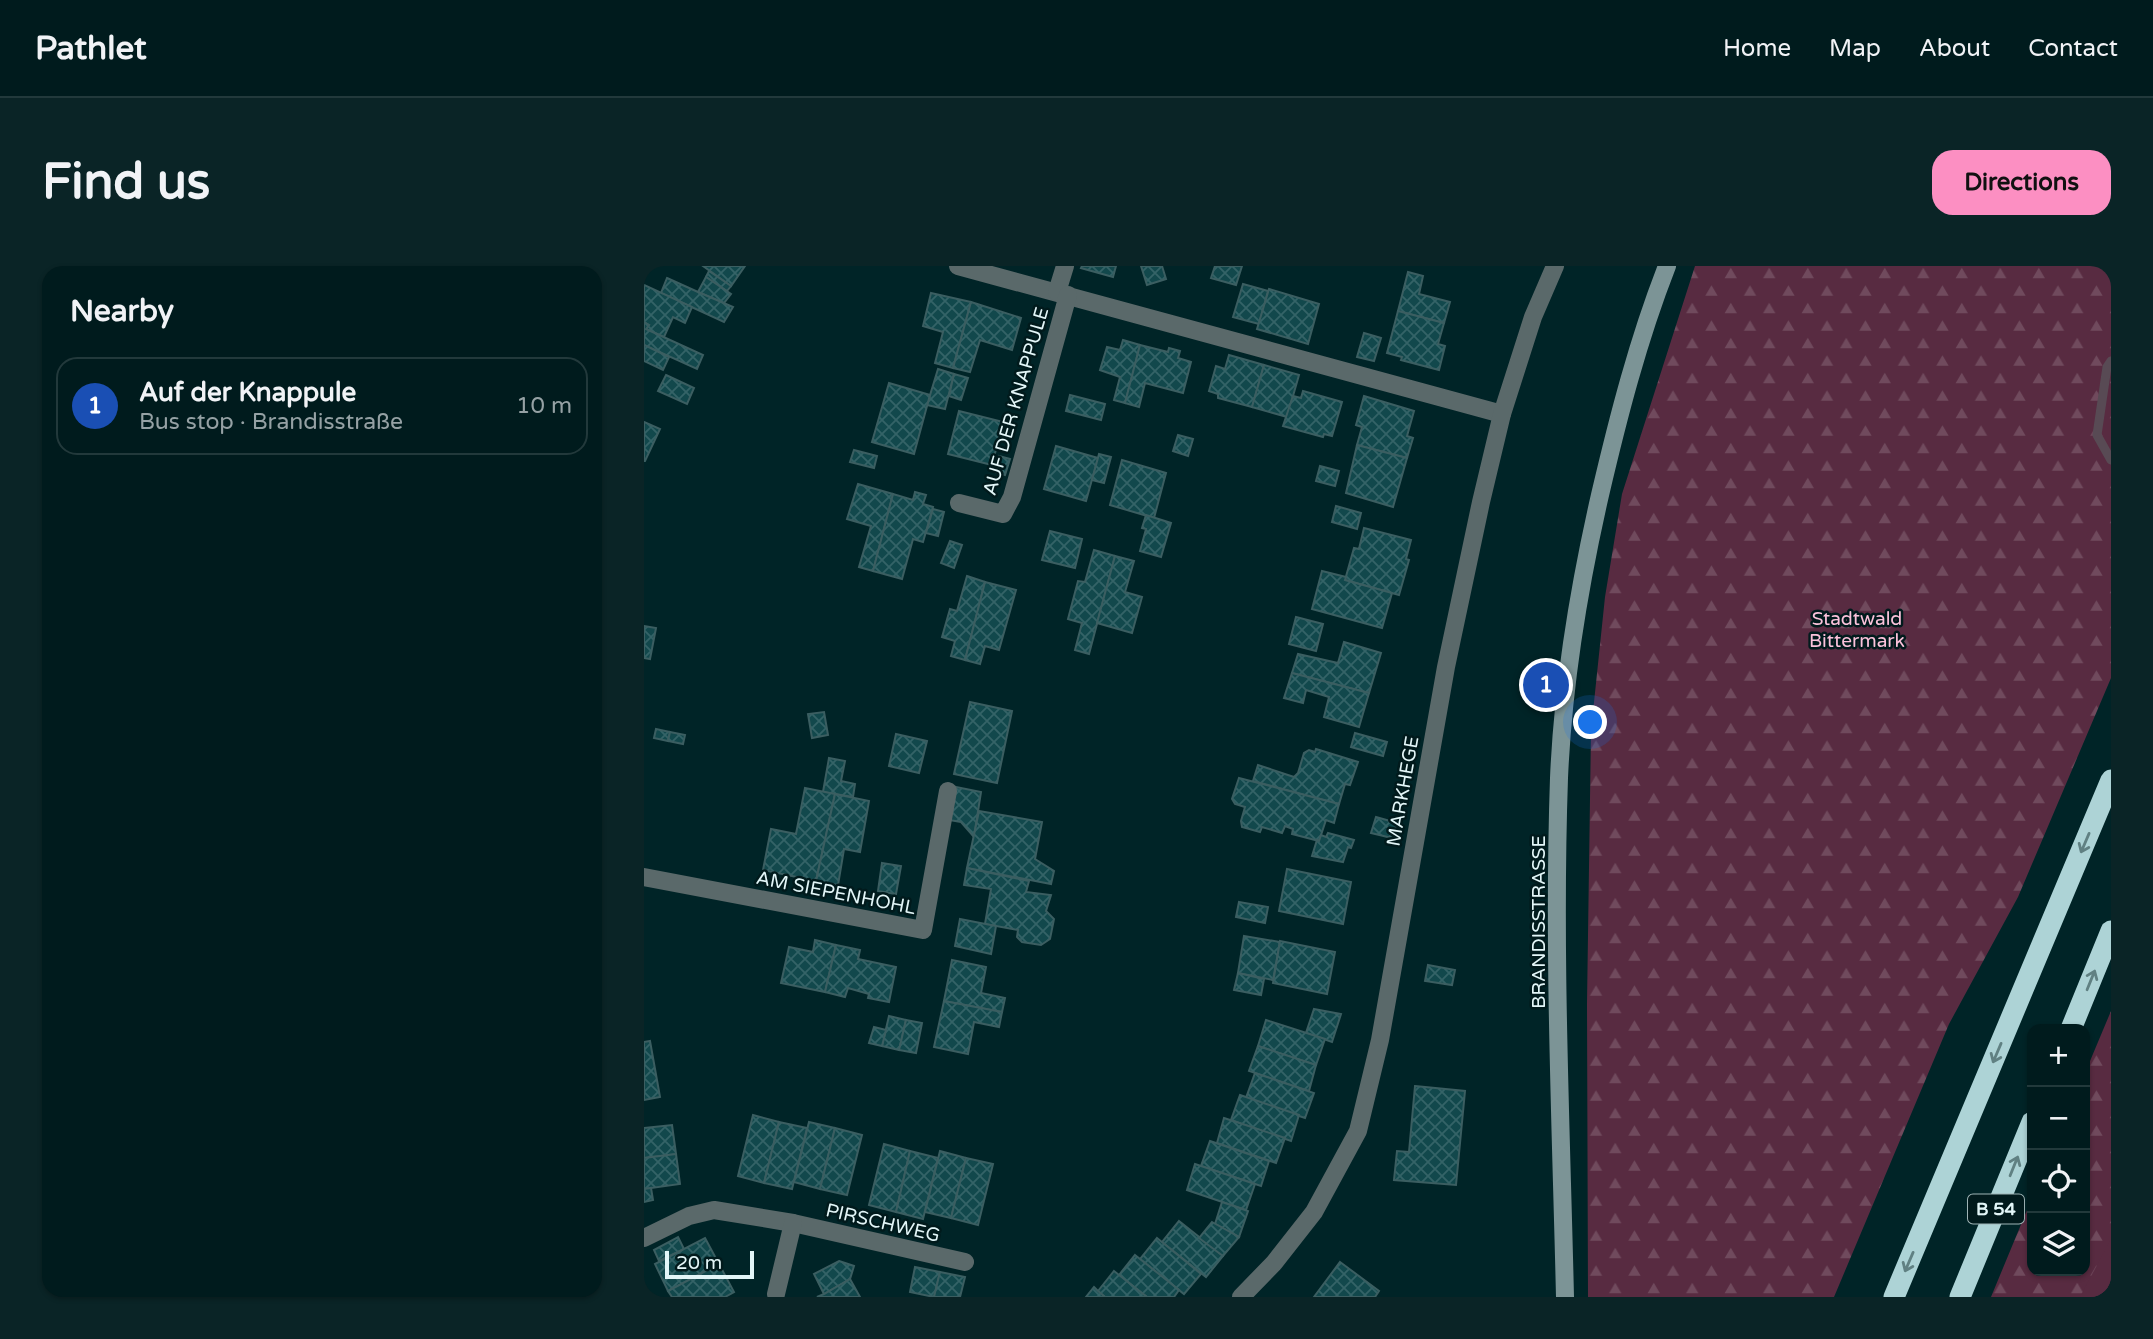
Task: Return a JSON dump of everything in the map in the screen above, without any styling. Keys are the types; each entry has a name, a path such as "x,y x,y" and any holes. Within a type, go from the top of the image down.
{"highway":[{"name":"B 54","path":"1894,1297 2111,780"},
{"path":"2073,1024 2111,930"},
{"name":"B 54","path":"1960,1297 2027,1134"}],"street":[{"name":"AUF DER KNAPPULE","path":"958,266 1502,414"},
{"name":"AUF DER KNAPPULE","path":"959,503 1003,514 1012,497 1062,293 1065,266"},
{"name":"MARKHEGE","path":"1241,1297 1274,1263 1314,1212 1357,1130 1380,1040 1446,667 1502,414 1533,317 1555,266"},
{"name":"BRANDISSTRASSE","path":"1565,1297 1557,959 1559,776 1566,690 1584,566 1608,460 1632,370 1667,266"},
{"name":"AM SIEPENHOHL","path":"644,877 923,930 948,791"},
{"name":"PIRSCHWEG","path":"644,1238 689,1216 714,1210 793,1223 965,1262"},
{"path":"776,1294 793,1223"}],"green space":[{"name":"Stadtwald Bittermark","path":"1695,266 2111,266 2111,678 2018,897 1949,1024 1834,1297 1588,1297 1587,1004 1591,731 1605,597 1622,494"},
{"path":"2111,1011 2111,1297 1991,1297 2027,1210 2027,1276 2090,1276 2090,1061"},
{"path":"2111,1239 2111,1297 2080,1297"}],"building":[{"path":"703,266 745,266 731,286"},
{"path":"1116,266 1113,277 1081,268"},
{"path":"1141,266 1162,266 1166,279 1147,285"},
{"path":"1215,266 1242,266 1236,285 1211,278"},
{"path":"709,271 731,286 727,291 706,277"},
{"path":"1408,272 1423,276 1419,294 1450,302 1444,323 1398,311"},
{"path":"706,277 731,294 724,303 698,292"},
{"path":"667,278 733,307 724,322 661,293"},
{"path":"1243,284 1268,291 1259,324 1233,317"},
{"path":"644,285 692,307 685,323 673,317 664,337 646,329 649,325 644,322"},
{"path":"1269,289 1319,304 1308,344 1257,329"},
{"path":"931,293 971,302 953,368 935,363 943,332 923,326"},
{"path":"971,302 1021,318 1012,350 980,340 970,372 953,368"},
{"path":"1398,311 1444,323 1438,344 1445,346 1439,370 1401,360 1402,357 1387,353"},
{"path":"644,322 649,325 646,329 703,355 697,369 644,345"},
{"path":"1364,333 1381,338 1374,361 1357,357"},
{"path":"1123,340 1140,345 1125,403 1114,400 1120,377 1100,370 1107,347 1120,350"},
{"path":"644,345 669,357 663,370 644,361"},
{"path":"1140,345 1168,352 1169,348 1180,351 1178,358 1191,362 1183,393 1145,383 1139,407 1125,403"},
{"path":"1229,355 1264,365 1252,407 1218,398 1218,394 1209,391 1216,366 1225,369"},
{"path":"1264,365 1299,375 1287,417 1252,407"},
{"path":"938,369 954,374 945,409 927,405"},
{"path":"954,374 968,378 961,400 949,396"},
{"path":"666,375 694,388 687,404 658,391"},
{"path":"889,383 930,395 914,454 872,442"},
{"path":"1303,391 1342,402 1332,436 1324,434 1323,437 1283,426 1293,396 1301,398"},
{"path":"1070,395 1105,404 1101,420 1066,411"},
{"path":"1364,396 1414,411 1407,436 1413,438 1407,458 1357,445 1362,427 1356,425"},
{"path":"959,411 1003,422 992,465 948,454"},
{"path":"644,422 660,429 645,461 644,461"},
{"path":"1178,435 1193,439 1188,456 1173,451"},
{"path":"1357,445 1407,458 1393,507 1346,493"},
{"path":"1056,446 1098,458 1086,501 1044,489"},
{"path":"854,450 877,456 874,468 850,462"},
{"path":"1099,454 1111,457 1104,483 1092,480"},
{"path":"999,456 1010,459 1005,475 995,472"},
{"path":"1122,460 1166,473 1154,518 1110,505"},
{"path":"1320,466 1339,471 1335,486 1316,481"},
{"path":"858,484 893,494 873,571 859,567 871,526 847,519"},
{"path":"915,492 926,495 923,504 933,507 923,542 913,539 902,579 873,571 893,494 913,500"},
{"path":"1336,506 1361,513 1357,529 1332,522"},
{"path":"933,509 944,512 938,536 926,533"},
{"path":"1146,515 1171,523 1161,557 1140,551 1146,529 1142,528"},
{"path":"1364,528 1411,540 1406,559 1409,560 1399,595 1345,580 1354,548 1359,549"},
{"path":"1050,531 1082,539 1075,568 1042,560"},
{"path":"950,541 962,545 954,568 941,563"},
{"path":"1094,550 1115,556 1089,654 1075,650 1082,623 1068,619 1078,581 1085,582"},
{"path":"1115,556 1134,561 1125,592 1142,597 1132,633 1097,623"},
{"path":"1322,571 1392,593 1382,628 1312,609"},
{"path":"967,576 985,582 965,660 951,656 955,641 942,637 950,609 957,611"},
{"path":"985,582 1016,590 999,650 985,646 980,664 965,660"},
{"path":"1296,617 1323,624 1316,651 1289,644"},
{"path":"644,626 656,628 650,659 644,658"},
{"path":"1344,642 1381,653 1369,693 1292,673 1298,654 1338,663"},
{"path":"1292,673 1369,693 1359,727 1324,717 1329,697 1306,690 1303,703 1284,698"},
{"path":"970,702 1012,711 997,783 954,774"},
{"path":"824,712 828,735 812,738 808,714"},
{"path":"656,729 670,732 668,741 654,738"},
{"path":"670,732 685,735 683,744 668,741"},
{"path":"1355,733 1387,742 1383,756 1351,747"},
{"path":"896,734 927,741 919,773 889,766"},
{"path":"1316,749 1358,762 1350,785 1345,784 1339,804 1253,781 1258,765 1294,777 1298,773 1304,753 1309,750 1315,752"},
{"path":"829,758 845,761 841,781 855,784 853,797 823,792"},
{"path":"1239,778 1339,804 1334,823 1326,820 1319,841 1292,834 1293,829 1285,826 1282,833 1262,827 1260,832 1242,827 1245,807 1235,804 1232,799"},
{"path":"956,787 981,792 974,837 961,822 949,820"},
{"path":"805,788 835,794 816,881 763,870 771,829 796,834"},
{"path":"835,794 869,801 860,852 844,849 838,885 816,881"},
{"path":"979,811 1042,822 1035,859 1054,871 1051,884 967,868"},
{"path":"1376,817 1397,823 1392,838 1371,833"},
{"path":"1328,833 1354,840 1351,848 1348,847 1343,862 1312,856 1317,840 1319,841 1321,835 1326,837"},
{"path":"882,863 901,866 896,894 878,891"},
{"path":"967,868 1029,881 1026,892 1051,895 1046,911 1054,919 1050,939 1041,945 1022,942 1017,937 1018,930 985,924 991,889 964,885"},
{"path":"1287,869 1351,882 1343,924 1279,911"},
{"path":"1239,902 1268,907 1265,923 1236,917"},
{"path":"960,919 996,926 991,954 955,946"},
{"path":"1244,936 1280,942 1273,980 1238,973"},
{"path":"815,940 836,945 825,992 781,983 789,947 813,952"},
{"path":"1280,941 1335,952 1327,994 1273,983"},
{"path":"836,945 860,950 858,959 896,967 889,1002 868,998 869,994 848,988 845,997 825,992"},
{"path":"952,960 986,967 981,993 1005,998 1002,1012 944,1001"},
{"path":"1428,965 1455,970 1452,985 1425,981"},
{"path":"1238,973 1264,979 1261,995 1234,990"},
{"path":"944,1001 1002,1012 999,1027 974,1022 968,1054 934,1047"},
{"path":"1314,1009 1341,1014 1332,1042 1306,1033"},
{"path":"889,1016 906,1020 899,1050 882,1046"},
{"path":"906,1020 922,1023 916,1053 899,1050"},
{"path":"1266,1020 1325,1039 1316,1065 1258,1046"},
{"path":"874,1027 886,1030 882,1046 869,1043"},
{"path":"650,1041 660,1097 644,1100 644,1042"},
{"path":"1258,1046 1316,1065 1309,1091 1249,1071"},
{"path":"1255,1073 1314,1093 1305,1118 1246,1098"},
{"path":"1415,1086 1465,1091 1456,1185 1394,1180 1397,1151 1409,1152"},
{"path":"1240,1095 1299,1115 1291,1141 1231,1120"},
{"path":"753,1115 779,1122 764,1183 738,1176"},
{"path":"1224,1118 1285,1138 1276,1163 1217,1143"},
{"path":"779,1122 807,1128 792,1189 764,1183"},
{"path":"809,1122 835,1128 820,1189 794,1182"},
{"path":"672,1125 676,1154 644,1158 644,1128"},
{"path":"835,1128 862,1135 847,1195 820,1189"},
{"path":"1210,1141 1269,1161 1261,1186 1201,1166"},
{"path":"884,1144 910,1151 896,1212 869,1205"},
{"path":"910,1151 938,1158 923,1219 896,1212"},
{"path":"940,1151 966,1158 951,1218 925,1212"},
{"path":"676,1154 680,1184 644,1189 644,1158"},
{"path":"966,1158 993,1164 978,1225 951,1218"},
{"path":"1195,1164 1255,1184 1246,1210 1187,1190"},
{"path":"651,1188 653,1200 644,1202 644,1189"},
{"path":"1222,1202 1248,1211 1239,1237 1215,1224"},
{"path":"1179,1221 1223,1256 1206,1277 1162,1242"},
{"path":"1212,1222 1239,1237 1223,1256 1199,1238"},
{"path":"678,1237 684,1249 659,1261 654,1250"},
{"path":"705,1238 719,1264 668,1291 655,1264"},
{"path":"1157,1238 1201,1274 1184,1294 1140,1259"},
{"path":"1135,1255 1179,1290 1174,1297 1147,1297 1119,1275"},
{"path":"839,1261 854,1266 850,1279 824,1294 814,1274"},
{"path":"1340,1262 1379,1291 1375,1297 1314,1297"},
{"path":"719,1264 734,1292 725,1297 672,1297 668,1291"},
{"path":"915,1267 940,1272 934,1297 910,1292"},
{"path":"1114,1271 1147,1297 1105,1297 1098,1291"},
{"path":"940,1272 965,1277 960,1297 934,1297"},
{"path":"850,1279 860,1297 817,1297 824,1294"},
{"path":"1094,1287 1098,1291 1105,1297 1086,1297"}],"waterway":[{"path":"2111,361 2107,367 2097,435 2111,460"}],"place":[{"name":"Auf der Knappule","path":"1546,685"}]}
